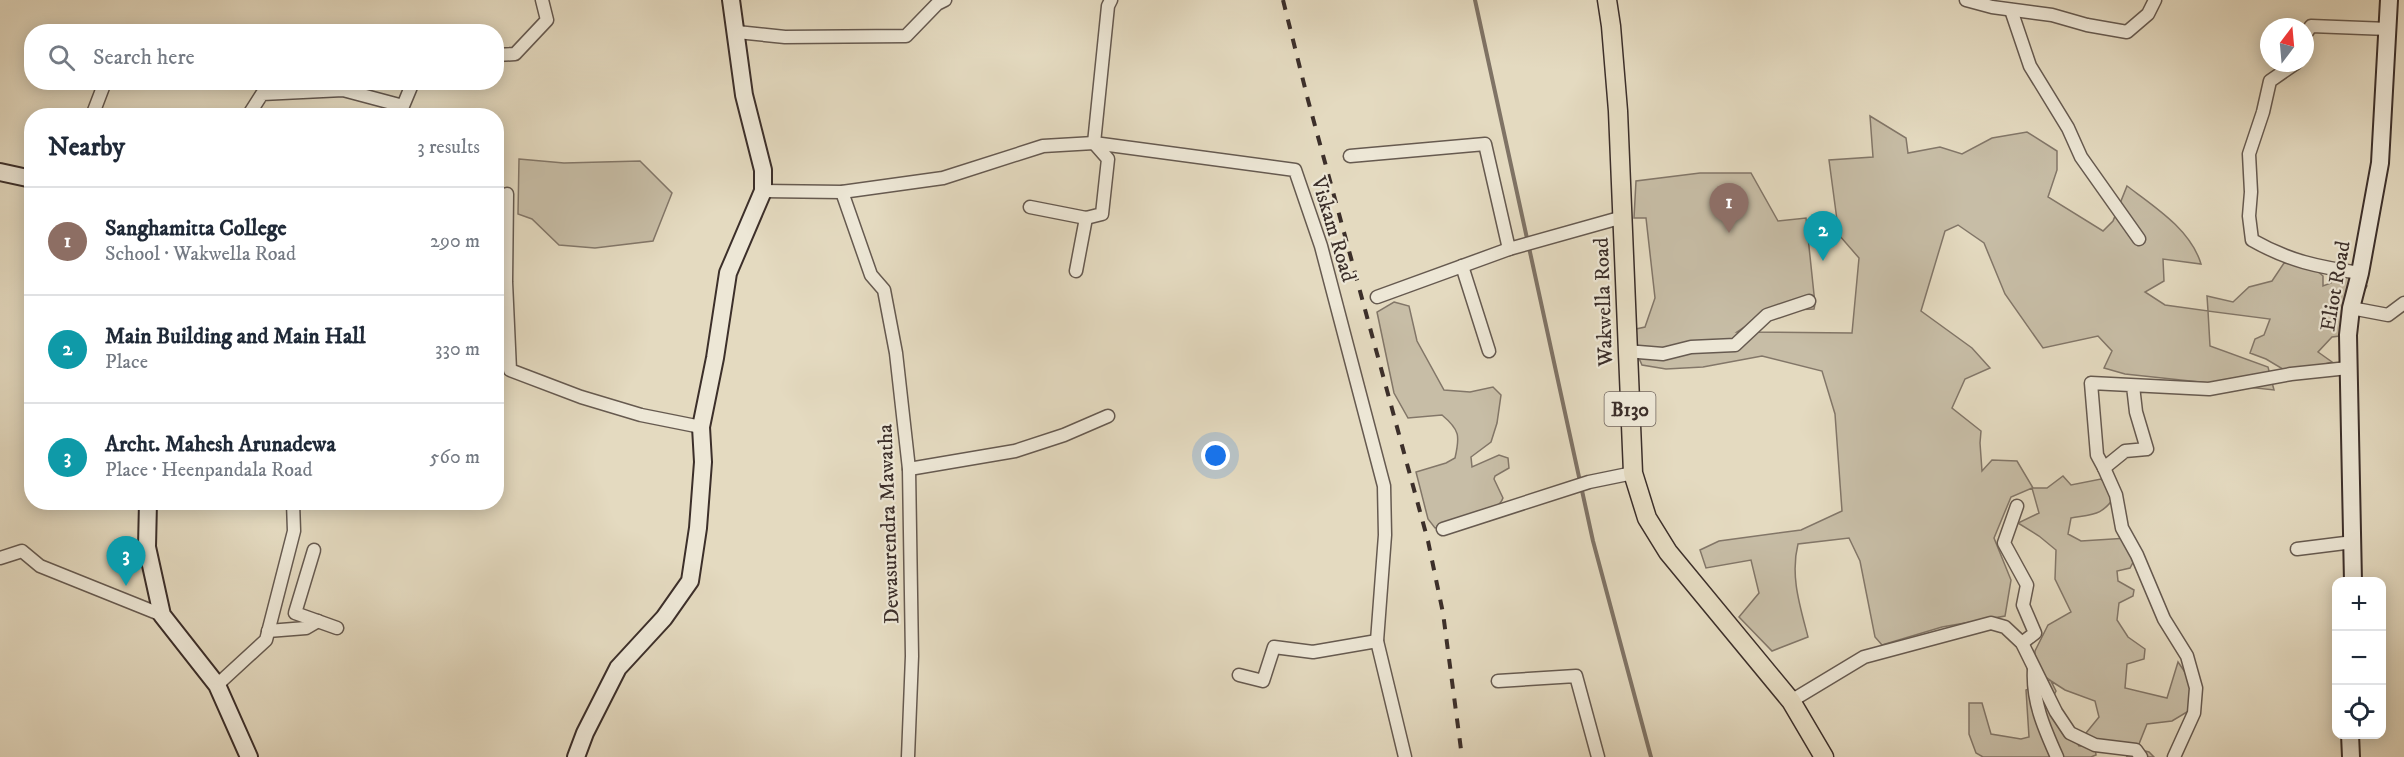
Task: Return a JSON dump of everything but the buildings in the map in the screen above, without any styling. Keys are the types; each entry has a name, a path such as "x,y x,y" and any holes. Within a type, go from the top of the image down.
{"main road":[{"name":"Wakwella Road","path":"1607,0 1615,68 1633,473 1647,518 1668,552 1791,701 1824,757"}],"street":[{"path":"504,55 515,54 547,20 542,0"},
{"path":"576,757 585,733 618,668 664,618 690,581 698,528 703,462 701,427 715,358 728,273 763,191 762,170 744,95 731,0"},
{"path":"737,32 785,37 906,36 937,4 945,0"},
{"path":"1030,207 1086,218 1102,214 1108,159 1094,143 1108,6 1111,0"},
{"path":"1966,0 2011,10 2052,15 2087,25 2127,32 2148,14 2155,0"},
{"name":"Eliot Road","path":"2353,577 2348,368 2351,308 2360,273 2380,163 2389,0"},
{"path":"2011,10 2030,66 2068,128 2081,157 2139,239"},
{"path":"2314,26 2388,29"},
{"path":"2283,72 2270,81 2249,154 2251,192 2249,216 2252,240 2276,254 2318,267 2360,273"},
{"path":"95,108 102,90"},
{"path":"253,108 262,94 343,90 403,106 410,90"},
{"name":"Viskam Road","path":"763,191 842,192 944,178 1043,146 1094,143 1295,170 1321,246 1384,486 1385,535 1377,641 1405,757"},
{"path":"1350,156 1485,144 1509,249"},
{"path":"0,172 24,176"},
{"name":"Dewasurendra Mawatha","path":"842,192 872,275 884,290 896,353 909,468 912,656 908,757"},
{"path":"507,194 506,282 510,370 581,397 641,415 701,427"},
{"path":"1377,297 1509,249 1623,217"},
{"path":"1076,271 1086,218"},
{"path":"1462,266 1489,351"},
{"path":"1626,351 1663,354 1691,347 1735,345 1767,315 1809,300"},
{"path":"2351,308 2388,315 2404,303"},
{"path":"2174,757 2194,713 2196,688 2187,656 2164,619 2137,555 2122,528 2116,495 2097,455 2091,383 2209,388 2282,375 2348,368"},
{"path":"2104,468 2125,451 2146,449 2136,412 2133,386"},
{"path":"909,468 1015,452 1064,435 1108,416"},
{"path":"1443,529 1583,484 1633,473"},
{"path":"2017,506 2004,543 2027,585 2022,605 2035,633 2022,643"},
{"path":"148,510 147,547 162,615 217,685 249,757"},
{"path":"217,685 266,640 294,531 293,510"},
{"path":"2297,549 2353,542"},
{"path":"0,558 22,550 40,566 162,615"},
{"path":"314,550 295,613 337,628"},
{"path":"268,631 306,628 318,621"},
{"path":"1791,701 1864,657 1990,623 2005,627 2022,643 2056,712 2070,733 2095,745 2136,750 2141,757"},
{"path":"1239,675 1263,681 1274,647 1313,652 1377,641"},
{"path":"2034,669 2033,687 2041,720 2057,757"},
{"path":"1498,681 1576,676 1598,757"},
{"path":"2350,739 2350,757"}],"shaded area":[{"path":"1870,116 1906,138 1908,153 1940,147 1962,154 1992,138 2027,132 2057,151 2057,170 2048,197 2103,231 2113,221 2127,186 2171,220 2189,240 2201,264 2163,259 2164,281 2145,292 2165,305 2208,311 2210,346 2268,367 2274,390 2125,374 2104,368 2112,351 2098,336 2043,348 2005,294 1984,243 1958,225 1945,231 1921,311 1972,348 1990,368 1965,379 1952,408 1981,431 1982,471 1992,460 2017,461 2033,488 2047,488 2063,476 2071,485 2101,479 2116,495 2102,510 2092,515 2071,518 2068,534 2081,541 2128,538 2137,555 2130,568 2117,571 2118,581 2134,590 2133,596 2119,603 2117,620 2128,637 2145,649 2144,659 2127,664 2125,688 2167,698 2178,662 2196,688 2192,709 2172,721 2147,724 2137,749 2149,752 2154,757 2127,757 2126,753 2095,746 2096,755 2091,757 1983,757 1976,753 1969,734 1969,703 1982,703 1991,734 2021,739 2029,737 2026,690 2050,680 2034,669 2035,651 2048,625 2071,612 2055,579 2056,550 2018,523 2039,513 2032,488 2011,497 1994,538 2011,580 2005,616 1942,627 1882,645 1875,637 1860,561 1849,538 1798,544 1796,579 1808,637 1772,651 1739,617 1759,593 1751,560 1706,568 1700,550 1719,541 1801,530 1842,511 1835,414 1822,371 1762,356 1703,367 1666,369 1642,365 1629,336 1636,329 1645,327 1655,298 1646,218 1634,218 1636,181 1700,173 1751,173 1778,221 1806,218 1815,304 1814,309 1768,311 1737,332 1852,333 1859,258 1839,235 1829,160 1873,157","holes":["2051,681 2065,690 2095,701 2099,717 2086,733 2095,745 2079,746 2049,705 2056,691"]},
{"path":"519,159 564,163 640,161 672,193 653,241 595,248 559,245 532,219 518,214"},
{"path":"2284,263 2312,266 2323,276 2323,286 2331,283 2333,272 2355,276 2367,286 2357,303 2348,335 2332,337 2318,352 2332,362 2291,374 2266,359 2250,353 2255,339 2264,335 2270,319 2208,311 2207,296 2233,302 2249,287 2272,281"},
{"path":"1394,302 1409,306 1417,341 1444,390 1470,392 1493,387 1501,395 1497,423 1491,442 1471,457 1472,467 1499,455 1508,458 1509,468 1495,476 1494,479 1503,498 1492,510 1435,528 1428,519 1416,472 1455,458 1458,439 1455,429 1442,415 1408,418 1394,393 1377,312"}],"waterway":[{"path":"1475,0 1593,541 1651,757"}],"railway":[{"path":"1283,0 1428,541 1443,613 1462,757"}],"place":[{"name":"Sanghamitta College","path":"1729,233"},
{"name":"Main Building and Main Hall","path":"1823,261"},
{"name":"Archt. Mahesh Arunadewa","path":"126,586"}]}
